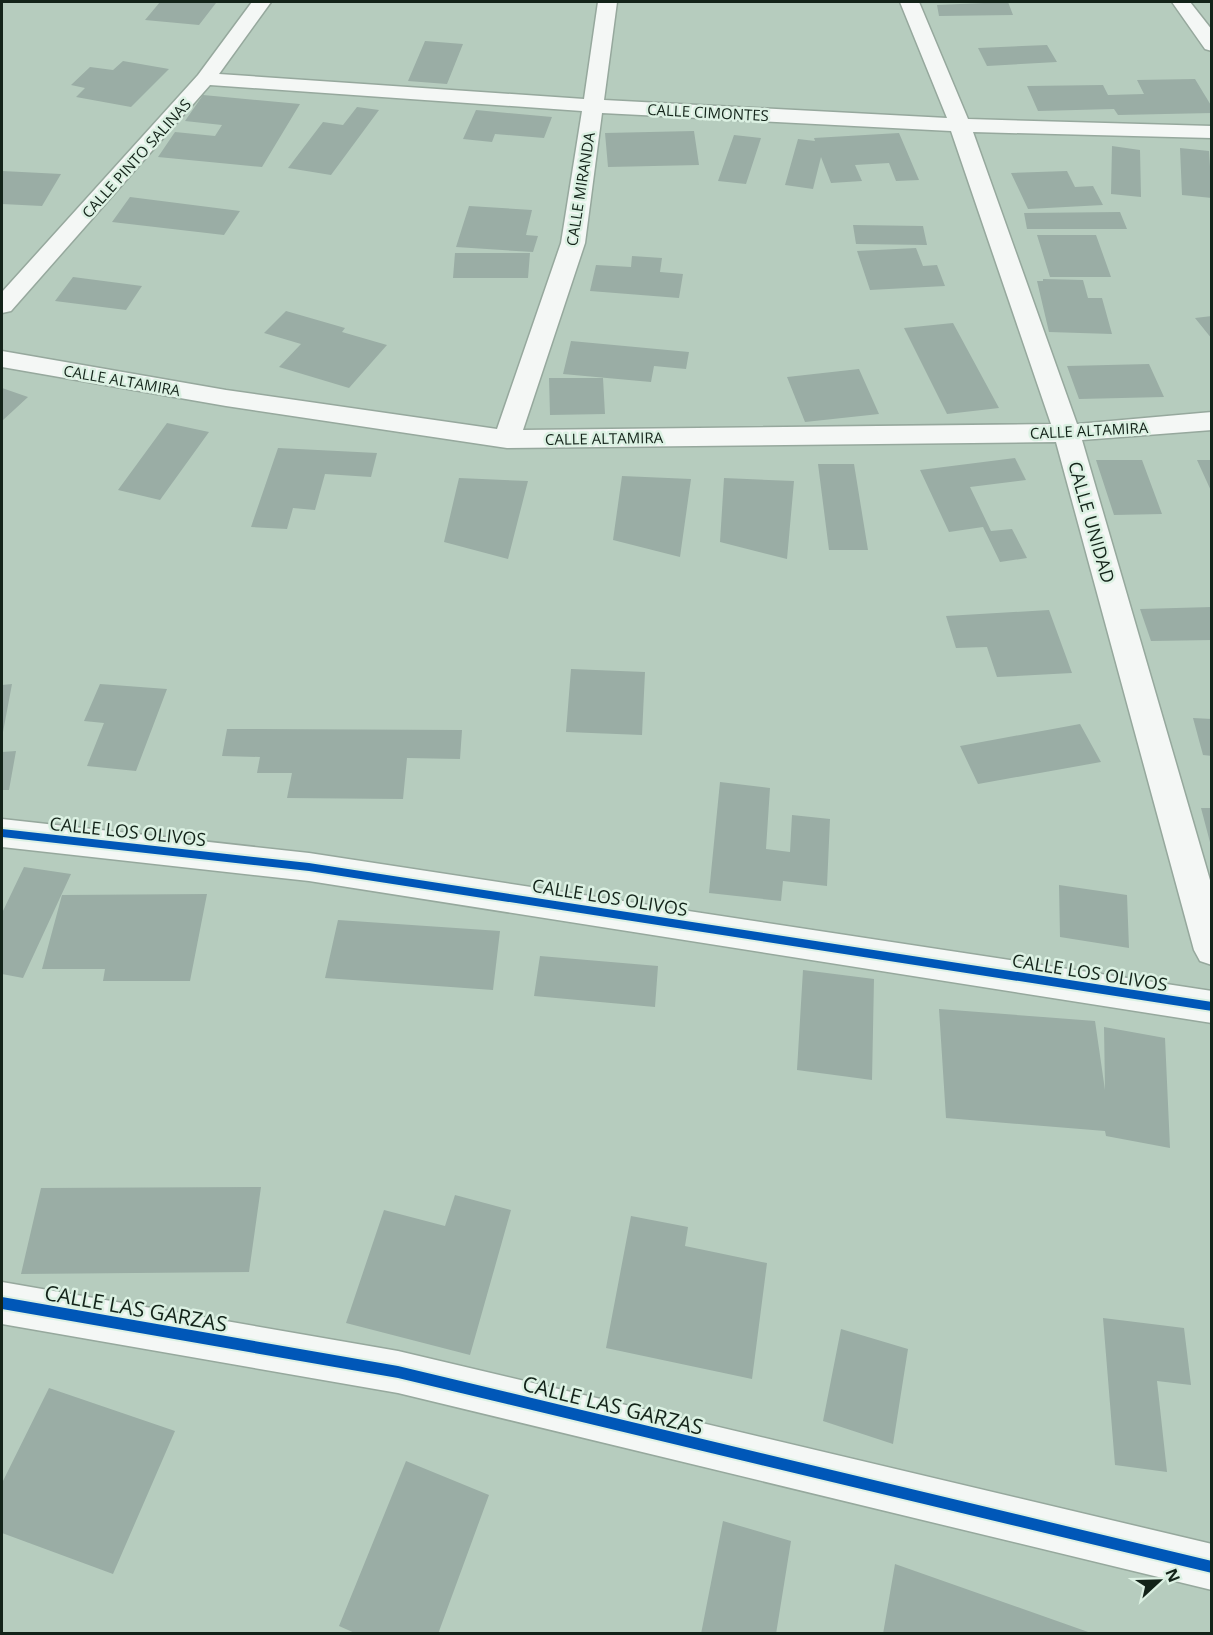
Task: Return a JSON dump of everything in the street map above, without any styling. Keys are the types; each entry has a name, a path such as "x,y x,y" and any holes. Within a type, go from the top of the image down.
{"street":[{"name":"CALLE PINTO SALINAS","path":"2,306 205,79 261,2"},
{"name":"CALLE MIRANDA","path":"507,440 573,243 608,2"},
{"name":"CALLE UNIDAD","path":"910,2 960,124 1066,433 1212,950"},
{"path":"1181,2 1212,45"},
{"name":"CALLE CIMONTES","path":"205,79 593,106 960,124 1212,132"},
{"name":"CALLE ALTAMIRA","path":"2,359 226,398 507,440 1066,433 1212,422"},
{"name":"CALLE LOS OLIVOS","path":"2,833 309,867 1212,1007"},
{"name":"CALLE LAS GARZAS","path":"2,1303 398,1372 1212,1567"}],"building":[{"path":"160,2 216,3 199,25 145,20"},
{"path":"1008,2 1013,15 939,16 937,5"},
{"path":"425,41 463,44 447,84 408,81"},
{"path":"1047,45 1057,62 987,66 978,48"},
{"path":"123,61 169,69 131,107 76,97 85,88 71,85 90,67 113,70"},
{"path":"1195,79 1212,107 1212,113 1118,115 1114,109 1038,111 1027,86 1103,85 1108,95 1144,94 1137,80"},
{"path":"203,95 300,104 262,167 158,157 175,132 215,136 222,125 185,121"},
{"path":"357,107 379,110 331,175 288,168 323,122 343,125"},
{"path":"476,110 552,117 544,138 495,134 492,142 463,139"},
{"path":"694,131 699,165 608,167 605,133"},
{"path":"899,133 919,180 896,181 889,163 855,165 862,181 831,183 821,157 813,189 785,185 798,139 815,141 814,138"},
{"path":"734,135 761,138 746,184 718,181"},
{"path":"1112,146 1140,150 1141,197 1111,194"},
{"path":"1180,148 1209,151 1212,198 1182,195"},
{"path":"2,171 61,174 42,206 2,204"},
{"path":"1067,171 1075,187 1093,186 1103,205 1028,209 1011,173"},
{"path":"130,197 240,211 224,235 112,222"},
{"path":"469,206 532,210 526,235 538,236 533,252 456,247"},
{"path":"1120,212 1127,229 1027,229 1024,213"},
{"path":"853,225 923,226 927,245 856,244"},
{"path":"1037,235 1096,235 1111,277 1050,277"},
{"path":"916,248 923,266 937,265 945,286 870,290 857,251"},
{"path":"455,253 530,253 528,278 453,278"},
{"path":"632,256 662,258 660,272 683,274 679,298 590,291 596,265 631,267"},
{"path":"73,277 142,286 126,310 55,301"},
{"path":"1043,279 1083,280 1088,298 1102,298 1112,334 1049,332 1037,281 1043,281"},
{"path":"286,311 345,328 342,332 387,345 349,388 279,367 301,344 264,333"},
{"path":"1212,316 1212,339 1195,318"},
{"path":"953,323 999,408 947,414 904,328"},
{"path":"571,341 689,352 686,369 654,366 651,382 563,374"},
{"path":"1149,364 1164,397 1079,399 1067,366"},
{"path":"859,369 879,414 805,422 787,377"},
{"path":"549,378 603,378 605,414 550,415"},
{"path":"2,388 28,397 2,421"},
{"path":"167,423 209,432 160,500 118,490"},
{"path":"278,448 377,453 371,477 325,474 315,510 293,508 287,529 251,527"},
{"path":"1015,458 1026,480 970,487 991,531 1012,529 1027,558 1000,562 983,527 949,532 920,470"},
{"path":"1096,460 1142,460 1162,514 1114,515"},
{"path":"1197,460 1212,460 1212,493"},
{"path":"818,464 854,464 868,550 829,550"},
{"path":"622,476 691,479 680,557 613,540"},
{"path":"459,478 528,481 508,559 444,542"},
{"path":"724,478 794,481 787,559 720,542"},
{"path":"1212,607 1212,640 1151,641 1140,609"},
{"path":"1049,610 1072,673 997,677 987,647 956,648 946,616"},
{"path":"571,669 645,672 642,735 566,732"},
{"path":"12,684 3,732 2,732 2,685"},
{"path":"100,684 167,689 136,771 87,766 104,723 84,721"},
{"path":"1193,718 1212,719 1212,756 1203,755"},
{"path":"1080,724 1101,762 978,784 960,746"},
{"path":"227,729 462,730 460,759 407,758 403,799 287,798 292,773 257,773 260,757 222,756"},
{"path":"16,751 9,790 2,790 2,752"},
{"path":"720,782 770,788 766,849 790,852 792,815 830,819 827,886 783,881 781,901 709,893"},
{"path":"1201,808 1212,808 1212,846 1211,846"},
{"path":"24,867 71,874 23,978 2,974 2,913"},
{"path":"1059,885 1127,895 1129,948 1060,937"},
{"path":"207,894 190,981 103,981 105,969 42,969 62,895"},
{"path":"338,920 500,931 493,990 325,978"},
{"path":"540,956 658,966 655,1007 534,996"},
{"path":"803,970 874,979 872,1080 797,1070"},
{"path":"939,1009 1095,1021 1105,1090 1104,1027 1165,1038 1170,1148 1106,1136 1105,1131 946,1118"},
{"path":"261,1187 249,1272 21,1274 41,1188"},
{"path":"455,1195 511,1210 470,1355 346,1323 384,1210 445,1226"},
{"path":"631,1216 688,1227 685,1246 767,1263 752,1379 606,1348"},
{"path":"1103,1318 1184,1328 1191,1385 1157,1381 1167,1472 1115,1465"},
{"path":"841,1329 908,1349 893,1444 823,1421"},
{"path":"49,1388 175,1431 113,1574 2,1533 2,1483"},
{"path":"406,1461 489,1495 438,1634 357,1634 339,1626"},
{"path":"723,1521 791,1541 776,1634 701,1634"},
{"path":"895,1564 1091,1633 1091,1634 883,1634"}],"cycle path":[{"path":"2,833 309,867 1212,1007"},
{"path":"2,1303 398,1372 1212,1567"}]}
